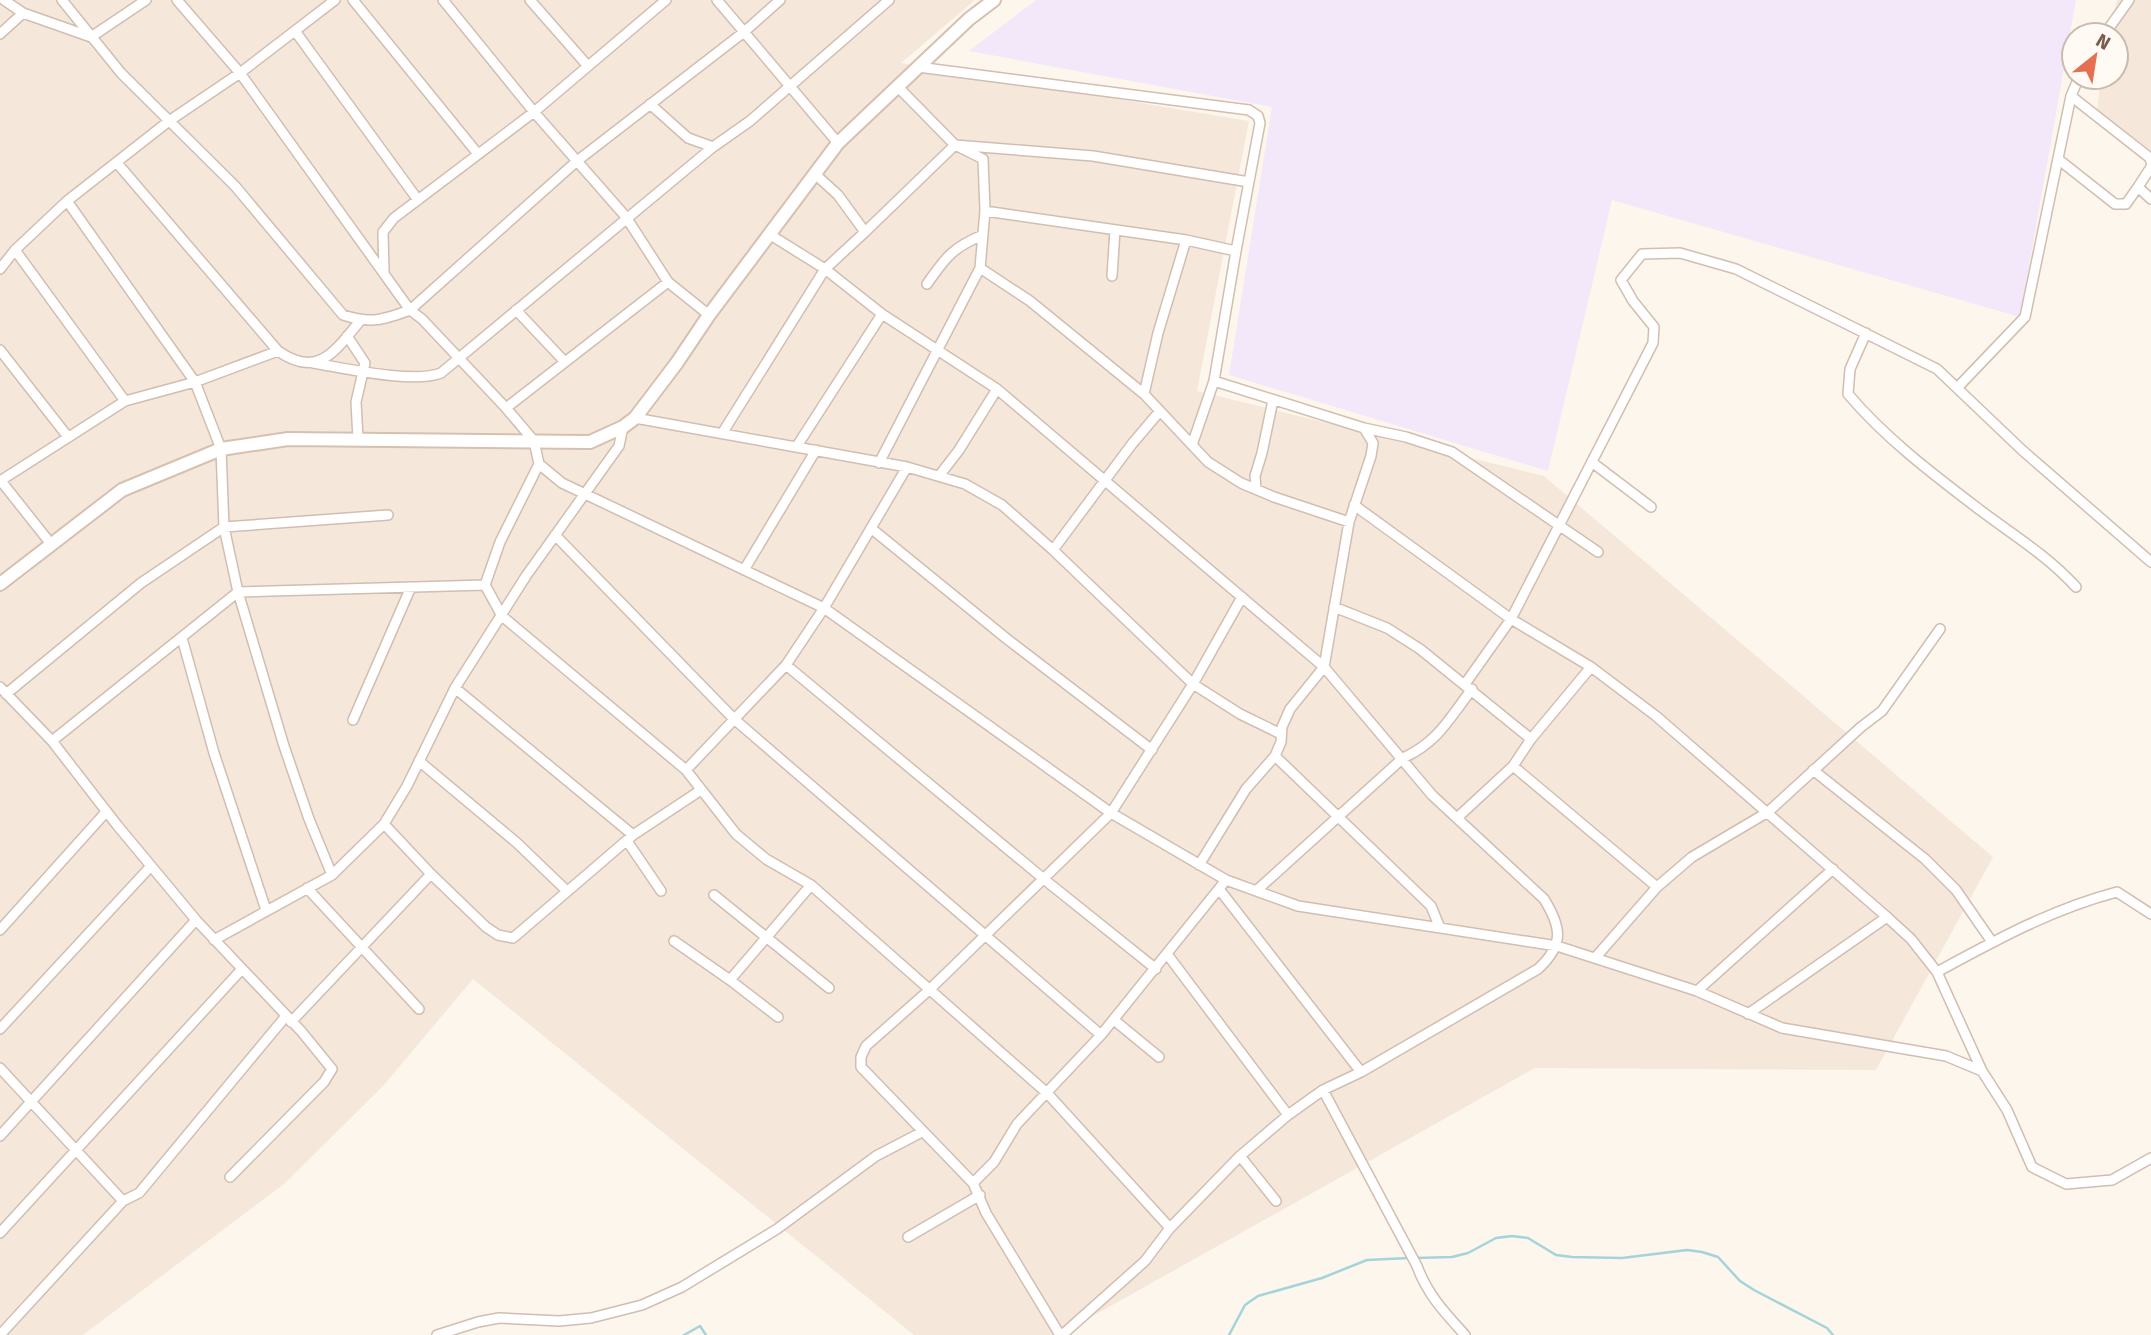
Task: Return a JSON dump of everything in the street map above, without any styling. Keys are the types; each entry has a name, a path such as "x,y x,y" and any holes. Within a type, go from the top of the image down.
{"main road":[{"path":"0,584 122,490 221,449 288,439 590,442 623,427 635,418 838,143 994,0"}],"street":[{"path":"4,0 23,13 91,37"},
{"path":"62,0 121,73 234,186 343,315 360,321 381,321 410,310 577,160 744,32 780,0"},
{"path":"91,37 146,0"},
{"path":"177,0 240,73 410,310 460,358 534,441 539,464 562,483 583,494 824,608 1111,813 1226,880 1298,906 1558,946 1697,991 1782,1028 1946,1056 1982,1071"},
{"path":"0,268 15,250 67,201 169,121 240,73 335,0"},
{"path":"353,0 478,154"},
{"path":"443,0 626,217 668,282 709,315"},
{"path":"530,0 587,65"},
{"path":"384,274 382,240 385,228 394,218 534,111 666,0"},
{"path":"717,0 838,143"},
{"path":"117,163 278,351 293,362 430,377 441,373 460,358 626,217 750,121 889,0"},
{"path":"2114,21 2129,0"},
{"path":"0,34 23,13"},
{"path":"295,31 418,200"},
{"path":"918,67 1250,110 1258,116 1261,123 1214,381 1192,445"},
{"path":"879,463 980,268 985,211 983,159 955,145 898,87"},
{"path":"1957,388 2025,317 2073,91"},
{"path":"2058,159 2115,204 2126,204 2151,164 2150,158 2071,96"},
{"path":"650,104 688,138 713,147"},
{"path":"723,432 825,269 955,145 1093,156 1249,182"},
{"path":"815,174 838,195 865,232"},
{"path":"2138,187 2151,199"},
{"path":"67,201 195,382 221,449 224,527 238,592 288,758 332,875"},
{"path":"985,211 1186,240 1236,251"},
{"path":"1112,276 1115,230"},
{"path":"769,234 825,269 882,314 997,389 1105,480 1324,667 1432,795 1544,899 1556,923 1558,946 1538,969 1361,1072 1322,1090 1288,1115 1240,1156 1170,1228 1144,1261 1061,1335 986,1213 973,1183 861,1067 861,1057 866,1046 1045,880 1111,813 1193,684 1242,597"},
{"path":"927,284 945,259 962,243 983,235"},
{"path":"1144,394 1158,333 1186,240"},
{"path":"15,250 125,401"},
{"path":"1256,891 1403,758 1422,749 1437,736 1511,619 1653,343 1654,327 1633,301 1621,280 1642,254 1680,253 1736,269 1937,369 2022,450 2151,562"},
{"path":"980,268 1030,301 1144,394 1208,462 1256,489 1349,522"},
{"path":"506,408 668,282"},
{"path":"516,310 565,362"},
{"path":"797,446 882,314"},
{"path":"313,363 330,354 360,321"},
{"path":"1866,333 1850,369 1848,394 1865,415 1980,510 2056,565 2076,587"},
{"path":"348,336 365,363 356,401 358,439"},
{"path":"0,350 68,437"},
{"path":"51,544 1,481 125,401 195,382 278,351"},
{"path":"1214,381 1364,428 1452,452 1488,474 1598,552"},
{"path":"939,476 960,450 997,389"},
{"path":"1256,489 1255,476 1273,400"},
{"path":"1053,550 1160,411"},
{"path":"635,418 908,467 965,484 1002,505 1193,684 1240,714 1281,734"},
{"path":"214,940 332,875 384,824 455,688 555,535 619,446 623,427"},
{"path":"1199,865 1245,789 1275,756 1290,709 1324,667 1349,522 1371,456 1373,443 1364,428"},
{"path":"744,570 816,450"},
{"path":"1592,463 1651,506"},
{"path":"539,464 500,542 485,585 502,615 686,771 736,834 766,859 811,885 928,991 1047,1093 1170,1228"},
{"path":"686,771 786,665 824,608 908,467"},
{"path":"1354,505 1511,619 1591,667 1656,716 1911,939 1937,972 1982,1071 2007,1110 2032,1167 2066,1184 2112,1180 2151,1158"},
{"path":"230,1177 324,1082 332,1069 196,920 106,812 52,741 3,690 141,583 224,527 388,515"},
{"path":"872,529 1007,639 1152,750"},
{"path":"555,535 734,719 987,934 1101,1035"},
{"path":"52,741 238,592 485,585"},
{"path":"353,720 411,587"},
{"path":"1334,607 1387,628 1469,686 1531,739"},
{"path":"1595,958 1657,887 1692,857 1768,813 1882,711 1940,629"},
{"path":"182,638 214,753 266,910"},
{"path":"786,665 1045,880 1156,968"},
{"path":"1458,817 1513,766 1531,739 1591,667"},
{"path":"455,688 630,838 661,891"},
{"path":"1275,756 1431,906 1440,928"},
{"path":"419,761 517,843 566,891"},
{"path":"1513,766 1657,887"},
{"path":"1814,770 1925,859 1956,890 1992,942"},
{"path":"384,824 486,927 498,935 513,938 630,838 701,790"},
{"path":"0,930 106,812"},
{"path":"0,1029 151,866"},
{"path":"1697,991 1833,869"},
{"path":"0,1335 123,1201 139,1192 289,1019 431,874"},
{"path":"973,1183 994,1162 1017,1124 1114,1020 1226,880"},
{"path":"730,980 811,885"},
{"path":"307,888 419,1009"},
{"path":"1219,889 1361,1072"},
{"path":"1937,972 2054,912 2117,892 2151,914"},
{"path":"714,895 829,988"},
{"path":"1748,1014 1887,917"},
{"path":"0,1136 196,920"},
{"path":"674,941 778,1017"},
{"path":"1167,954 1288,1115"},
{"path":"0,1233 242,969"},
{"path":"1114,1020 1159,1057"},
{"path":"0,1068 123,1201"},
{"path":"1322,1090 1435,1303 1465,1335"},
{"path":"437,1335 499,1318 559,1321 591,1318 642,1305 682,1287 777,1229 876,1156 922,1132"},
{"path":"1240,1156 1276,1201"},
{"path":"908,1237 980,1195"}],"shaded area":[{"path":"0,0 975,0 901,63 1249,121 1197,391 1544,476 1993,857 1876,1070 1535,1068 1059,1335 914,1335 473,979 383,1086 284,1184 83,1335 0,1335"},
{"path":"1036,0 2076,0 2072,21 2060,21 2060,91 2020,317 1612,200 1548,471 1229,375 1272,107 969,51"},
{"path":"2117,0 2151,0 2151,152 2097,112 2099,91 2130,91 2130,21 2113,21"}],"waterway":[{"path":"1415,1258 1452,1257 1468,1253 1496,1238 1512,1236 1528,1238 1556,1255 1572,1257 1622,1258 1687,1250 1702,1252 1718,1257 1740,1281 1827,1328 1833,1335"},
{"path":"1229,1335 1245,1305 1258,1296 1322,1278 1367,1260 1409,1258"},
{"path":"684,1335 700,1326 706,1335"}]}
